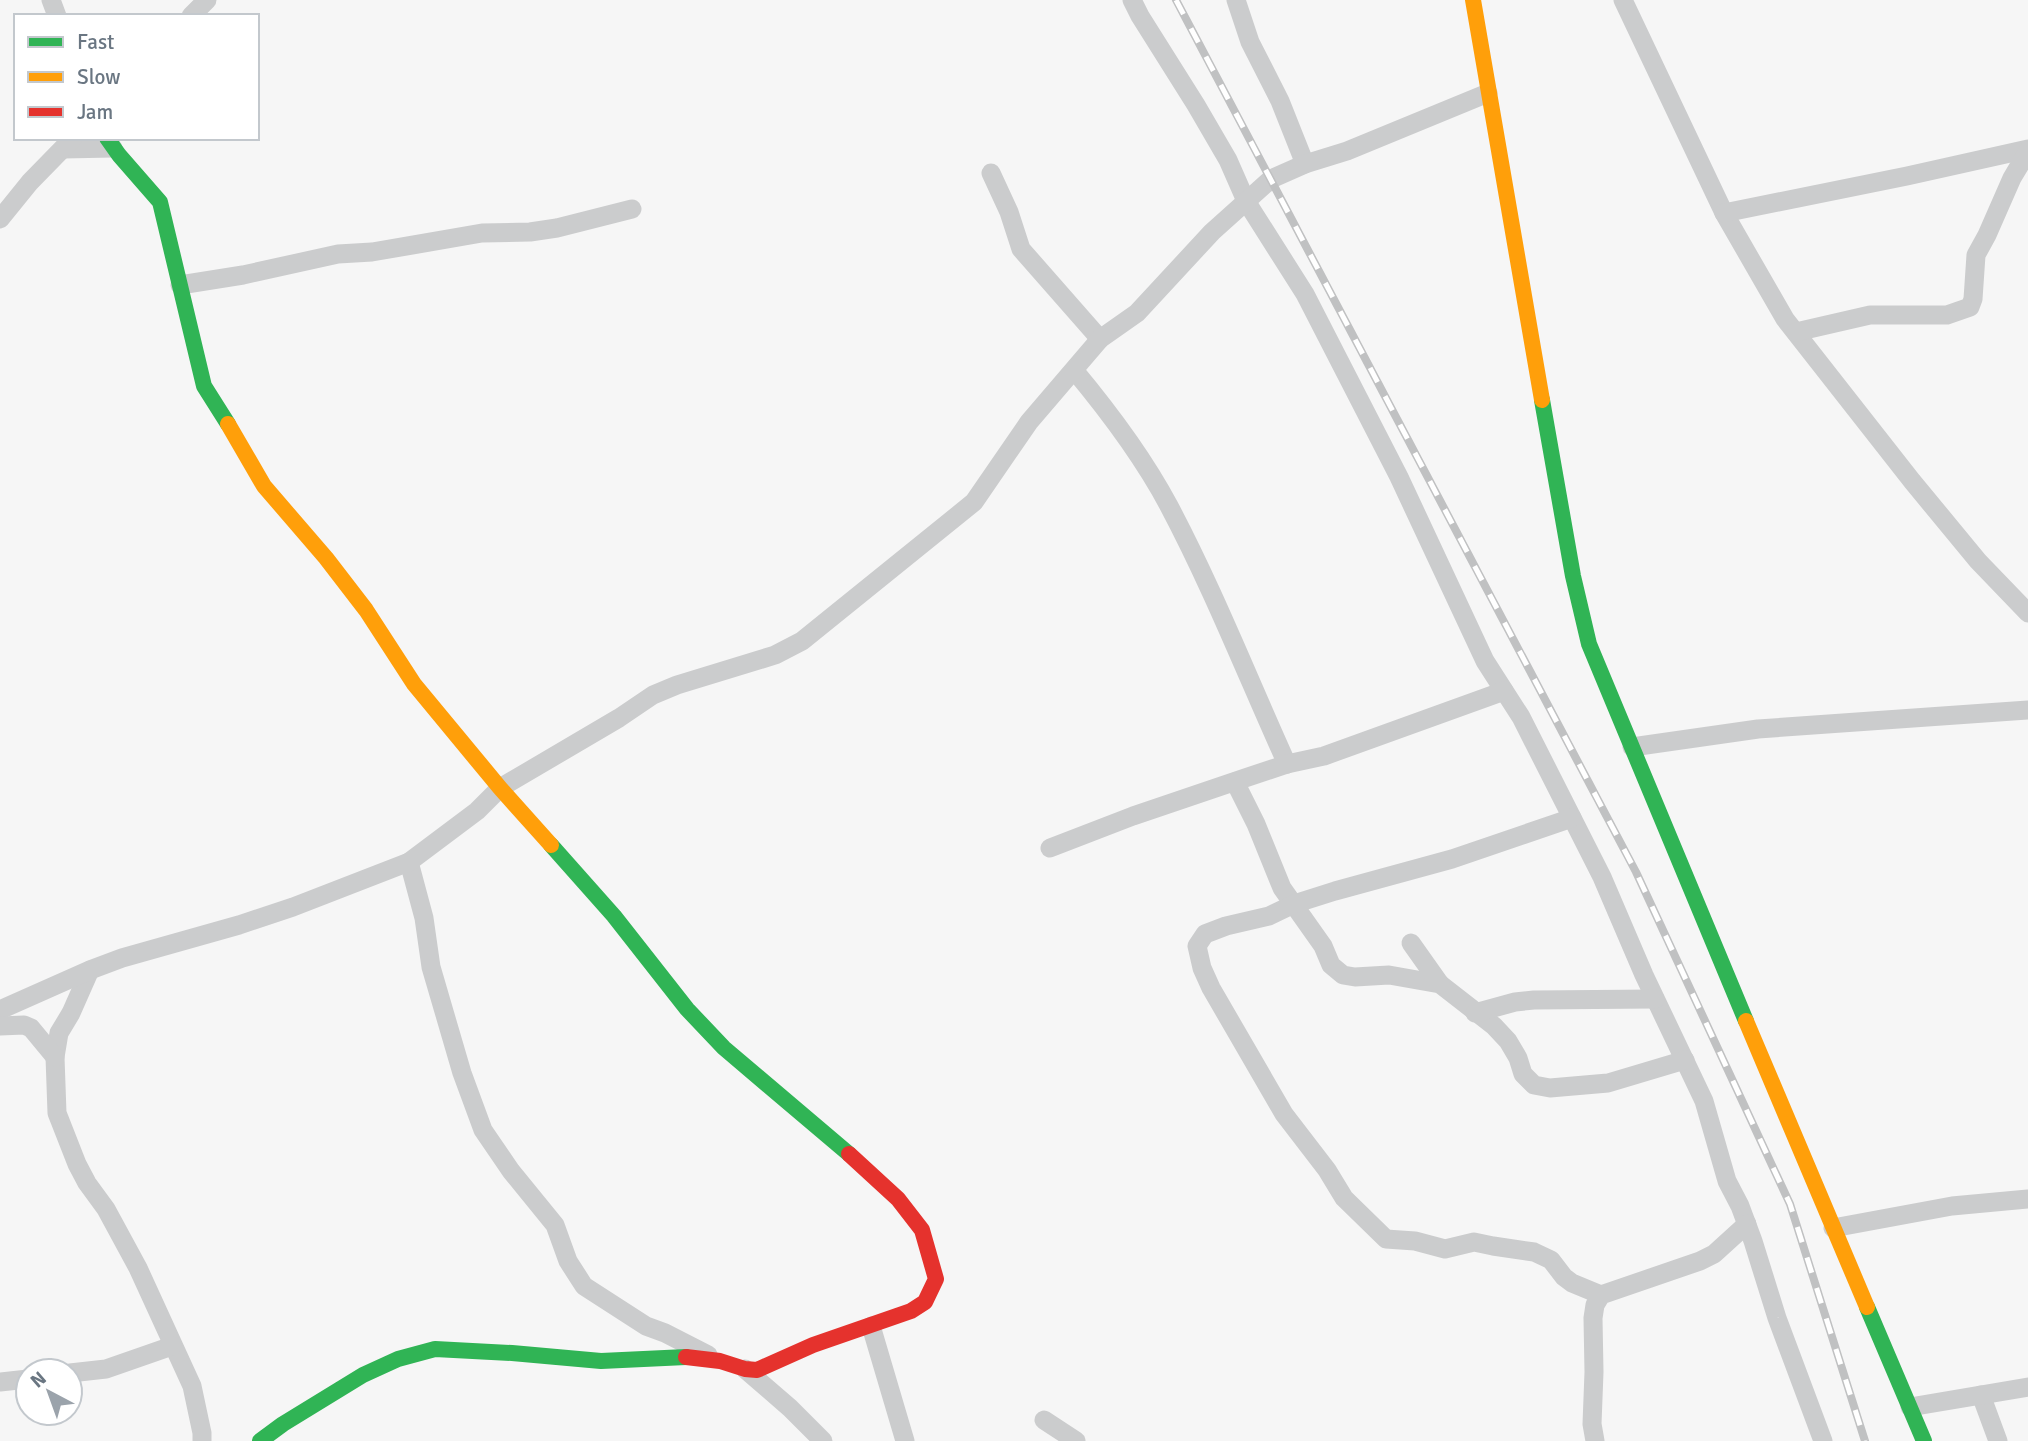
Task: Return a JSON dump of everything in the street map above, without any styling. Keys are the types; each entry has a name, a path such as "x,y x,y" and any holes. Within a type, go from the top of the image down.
{"street":[{"path":"193,14 207,0"},
{"path":"1132,0 1228,160 1246,201 1305,294 1399,477 1485,661 1521,717 1602,877 1704,1101 1727,1181 1747,1224 1777,1318 1823,1441"},
{"path":"1236,0 1250,42 1280,101 1305,164"},
{"path":"1472,0 1573,576 1590,644 1924,1441"},
{"path":"1623,0 1724,213 1785,319 1978,561 2028,613"},
{"path":"0,1010 90,970 162,945 271,915 409,862 477,811 500,788 653,695 775,655 802,641 974,502 1029,422 1100,339 1138,313 1212,232 1270,179 1305,164 1347,151 1488,93"},
{"path":"0,219 30,181 68,144 110,143 145,182 160,202 204,386 264,486 326,558 366,610 414,684 500,788 614,916 687,1009 775,1093 870,1172 898,1199 922,1230 936,1279 925,1301 911,1311 813,1345 758,1370 690,1357 601,1362 435,1349 397,1359 363,1375 260,1441"},
{"path":"1724,213 2028,150"},
{"path":"1796,332 1870,315 1947,315 1970,307 1976,256 2028,150"},
{"path":"991,173 1009,212 1021,250 1100,339"},
{"path":"180,285 243,275 338,254 372,252 482,233 530,232 556,228 632,209"},
{"path":"1074,370 1105,407 1168,504 1287,764"},
{"path":"1050,848 1133,816 1287,764 1324,756 1504,691"},
{"path":"1632,747 1758,729 2028,710"},
{"path":"1235,782 1256,824 1282,888 1323,946 1331,965 1343,975 1389,975 1440,984"},
{"path":"1572,818 1452,859 1335,891 1294,904 1269,916 1226,926 1205,934 1197,946 1202,968 1211,988 1284,1114 1327,1170 1344,1198 1386,1239 1415,1241 1445,1249 1474,1242 1534,1252 1551,1260 1572,1283 1601,1295"},
{"path":"409,862 424,918 431,967 462,1073 483,1130 511,1171 555,1225 568,1261 584,1286 646,1326 720,1362"},
{"path":"1411,943 1440,984 1494,1026 1508,1041 1523,1074 1534,1084 1550,1088 1608,1083 1685,1060"},
{"path":"90,970 59,1033 55,1057 57,1113 87,1183 106,1209 138,1268 192,1386 202,1441"},
{"path":"1475,1013 1515,1002 1534,1000 1656,999"},
{"path":"0,1026 24,1025 31,1028 55,1057"},
{"path":"1833,1228 1952,1206 2028,1199"},
{"path":"1595,1441 1592,1424 1593,1318 1595,1305 1601,1295 1700,1261 1714,1254 1747,1224"},
{"path":"871,1326 905,1441"},
{"path":"84,1371 106,1369 172,1346"},
{"path":"745,1369 823,1441"},
{"path":"1910,1407 2028,1387"},
{"path":"1982,1395 1998,1441"},
{"path":"1044,1419 1076,1441"}],"railway":[{"path":"1176,0 1636,872 1790,1204 1865,1441"}],"traffic: fast":[{"path":"108,140 160,202 204,386 228,424"},
{"path":"1542,400 1573,576 1589,644 1746,1021"},
{"path":"551,845 614,916 687,1009 724,1048 849,1154"},
{"path":"1867,1307 1924,1441"},
{"path":"260,1441 363,1375 398,1359 435,1349 601,1361 686,1357"}],"traffic: slow":[{"path":"1473,0 1542,400"},
{"path":"228,424 264,486 326,558 366,610 414,684 551,845"},
{"path":"1746,1021 1867,1307"}],"traffic: jam":[{"path":"686,1357 720,1361 757,1370 813,1345 911,1311 925,1302 936,1279 922,1230 898,1199 849,1154"}]}
